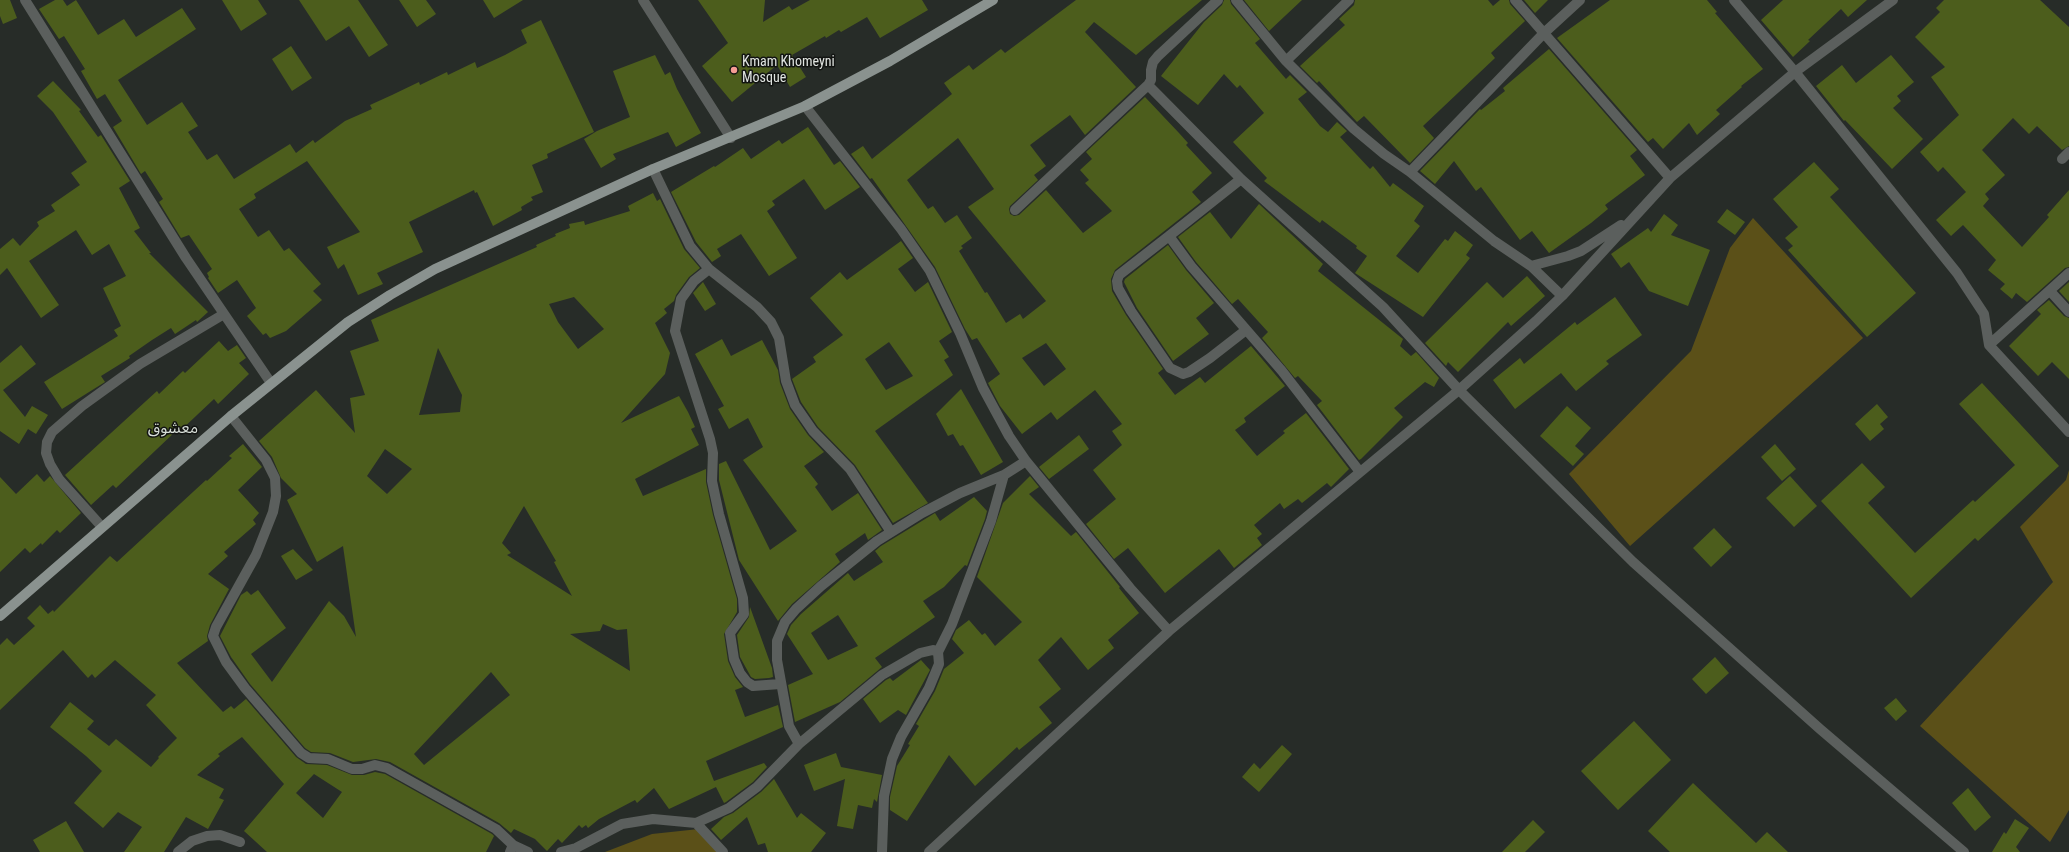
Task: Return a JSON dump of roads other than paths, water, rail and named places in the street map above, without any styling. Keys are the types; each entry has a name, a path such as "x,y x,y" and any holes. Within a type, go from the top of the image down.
{"main road":[{"path":"0,616 231,416 348,322 435,269 653,169 732,138 805,106 890,61 993,0"}],"street":[{"path":"25,0 182,252 272,383"},
{"path":"644,0 732,138"},
{"path":"1015,210 1148,85 1151,80 1153,62 1218,0"},
{"path":"1236,0 1286,60 1354,129 1384,154 1410,172 1494,241 1531,266 1562,296"},
{"path":"1286,60 1349,0"},
{"path":"1515,0 1670,178"},
{"path":"1410,172 1544,32 1580,0"},
{"path":"1734,0 1795,72 1956,273 1984,314 1989,345 2069,432"},
{"path":"929,852 1169,631 1459,390 1562,296 1632,217 1670,178 1795,72 1893,0"},
{"path":"1148,85 1241,179 1383,307 1459,390 1633,562 1820,729 1964,852"},
{"path":"805,106 901,229 930,272 960,333 983,388 1009,436 1026,461 1130,588 1169,631"},
{"path":"653,169 690,246 709,269 757,308 771,322 779,338 786,381 795,405 813,431 850,469 891,532"},
{"path":"1241,179 1119,275 1117,281 1118,288 1131,311 1170,368 1183,374 1189,372 1215,354 1246,330"},
{"path":"1531,266 1581,251 1632,217"},
{"path":"1169,236 1191,266 1282,371 1360,472"},
{"path":"709,269 694,281 682,299 675,331 710,439 713,453 712,481 719,514 744,598 744,614 730,633 734,659 740,673 747,682 753,686 780,684"},
{"path":"1989,345 2069,274"},
{"path":"2050,291 2069,312"},
{"path":"102,527 59,479 50,464 46,453 47,442 52,432 82,406 140,364 224,314"},
{"path":"231,416 266,460 275,478 276,496 270,518 256,555 216,627 213,636 226,662 245,688 301,753 309,758 328,759 352,769 375,765 387,768 496,829 511,849 528,852"},
{"path":"799,744 789,726 780,684 777,660 778,641 786,622 796,609 821,586 877,541 960,493 1004,475 1026,461"},
{"path":"882,852 884,796 892,759 901,737 929,688 939,664 938,652 952,624 991,521 1004,475"},
{"path":"561,852 576,848 622,824 635,820 667,819 696,823 728,808 757,787 799,744 882,675 920,653 933,650 938,652"},
{"path":"696,823 723,852"},
{"path":"178,852 192,841 207,836 220,835 240,842"}],"place":[{"name":"Kmam Khomeyni Mosque","path":"734,70"}],"district":[{"name":"معشوق","path":"173,429"}]}
